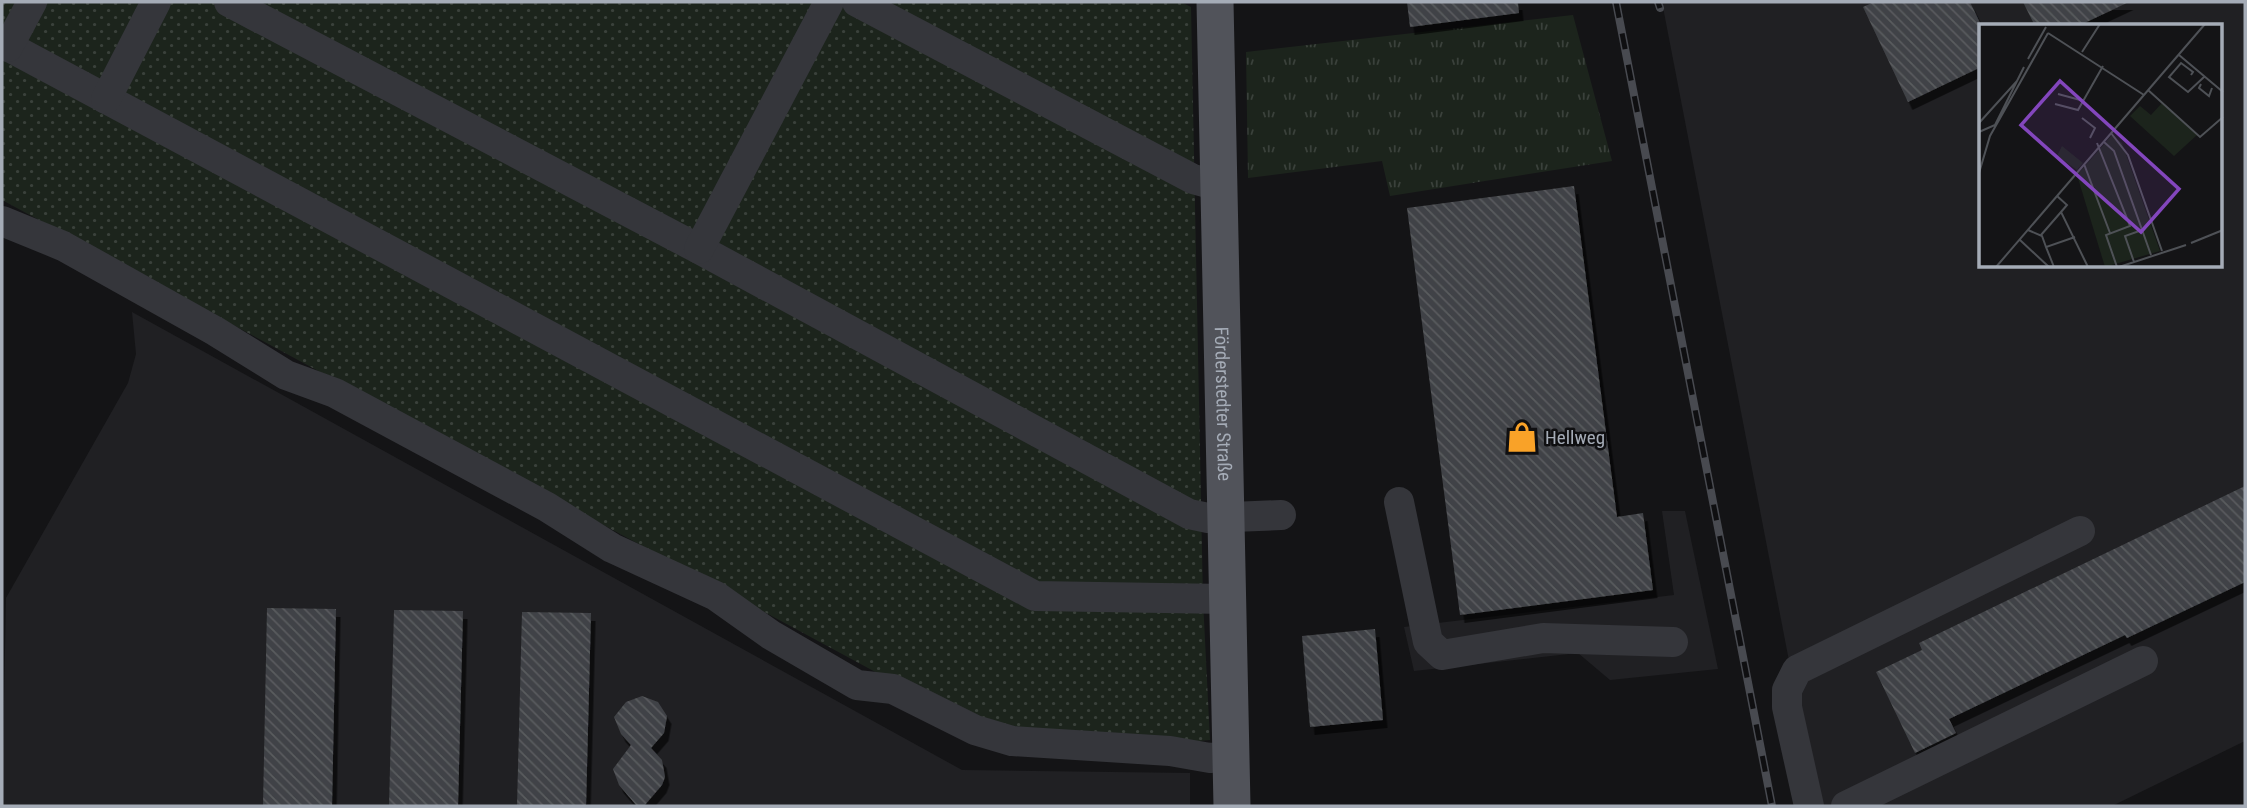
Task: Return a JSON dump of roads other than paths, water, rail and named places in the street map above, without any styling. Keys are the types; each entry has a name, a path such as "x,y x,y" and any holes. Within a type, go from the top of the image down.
{"main road":[{"name":"Förderstedter Straße","path":"1215,2 1232,806"}],"lane":[{"path":"32,2 5,45 1035,596 1227,599"},
{"path":"106,99 156,2"},
{"path":"229,2 699,249 1189,514 1208,518 1280,515"},
{"path":"699,249 829,2"},
{"path":"857,2 1194,179 1219,182"},
{"path":"2,221 63,246 215,331 286,375 335,393 547,507 612,548 716,596 771,635 857,685 893,689 975,730 1012,741 1170,751 1210,758 1231,756"},
{"path":"1399,502 1427,642 1442,655 1543,638 1673,642"},
{"path":"1809,806 1787,707 1787,690 1797,670 2080,531"},
{"path":"1846,806 2143,661"}],"railway":[{"path":"1616,2 1772,806"},
{"path":"1658,2 1660,8"}],"place":[{"name":"Hellweg","path":"1522,437"}]}
